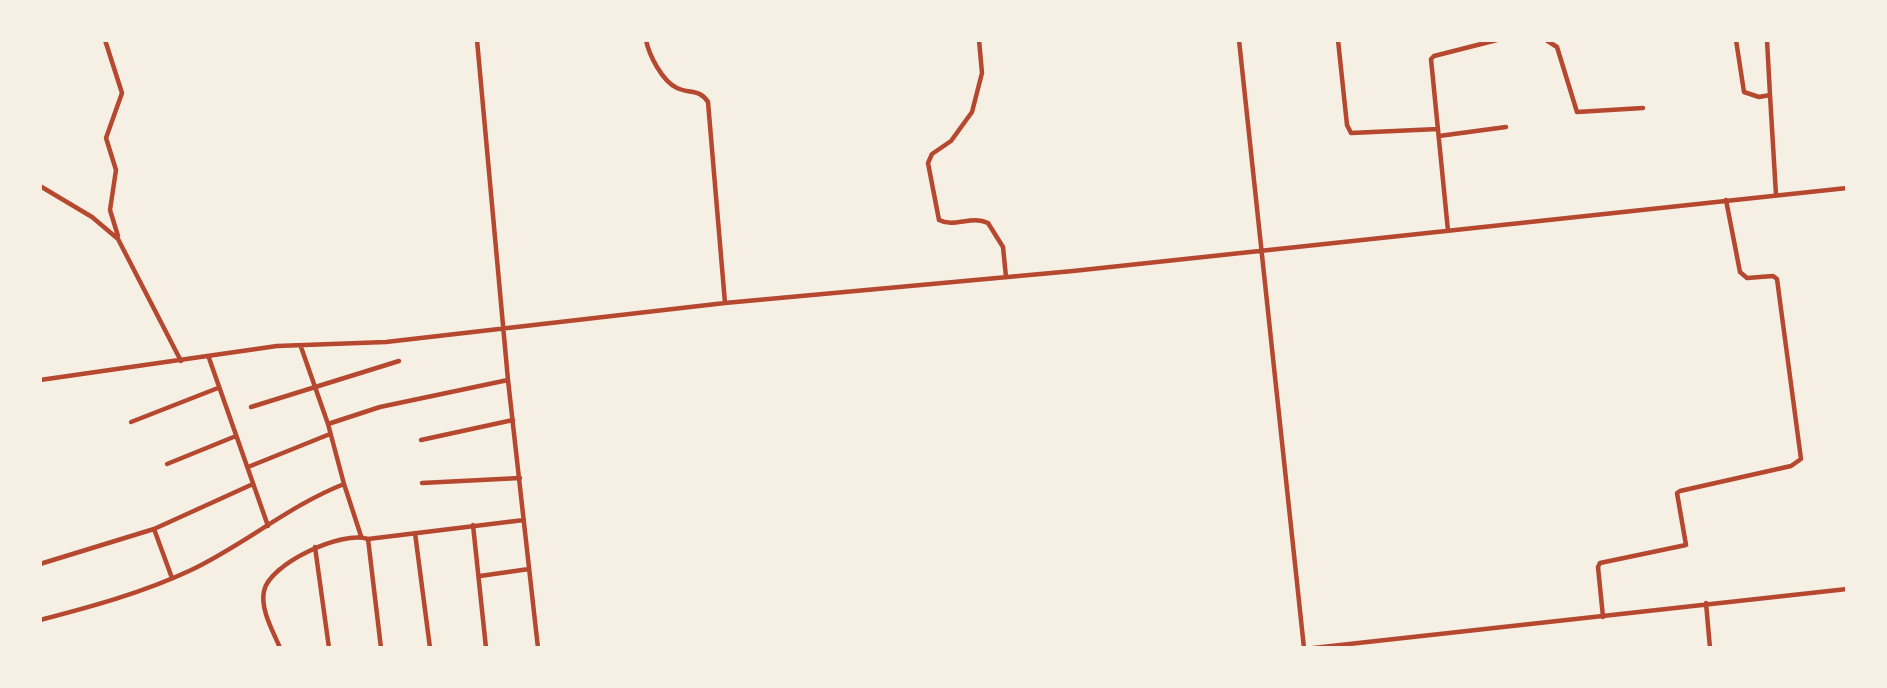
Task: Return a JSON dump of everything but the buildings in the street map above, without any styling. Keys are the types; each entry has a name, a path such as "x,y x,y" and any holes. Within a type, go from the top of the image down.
{"street":[{"path":"105,40 122,89 120,104 106,138 116,168 110,210 118,239 181,361"},
{"path":"477,40 508,380 538,648"},
{"path":"646,40 653,60 673,85 701,93 709,106 725,303"},
{"path":"979,40 982,73 972,112 951,141 932,155 928,163 939,220 945,223 975,219 988,223 1003,247 1006,277"},
{"path":"1239,40 1304,648"},
{"path":"1338,40 1347,125 1351,133 1438,129"},
{"path":"1448,231 1431,64 1434,56 1497,40"},
{"path":"1546,40 1557,47 1577,112 1643,108"},
{"path":"1736,40 1744,92 1759,97 1770,95"},
{"path":"1767,40 1776,195"},
{"path":"1439,136 1506,127"},
{"path":"40,186 92,217 118,239"},
{"path":"40,380 209,358 277,346 386,342 725,303 1006,277 1847,188"},
{"path":"1603,617 1598,567 1600,563 1686,545 1677,493 1791,466 1801,459 1777,279 1773,276 1747,278 1740,272 1727,200"},
{"path":"301,347 328,424 361,536"},
{"path":"209,358 268,526"},
{"path":"251,407 398,362"},
{"path":"328,424 439,393 508,380"},
{"path":"131,422 218,388"},
{"path":"421,440 513,420"},
{"path":"248,467 330,434"},
{"path":"167,464 236,436"},
{"path":"422,483 520,478"},
{"path":"40,564 154,529 253,484"},
{"path":"40,620 172,578 268,526 304,501 344,484"},
{"path":"279,648 266,614 264,591 274,575 315,547 336,538 361,536 368,539 524,520"},
{"path":"473,525 486,648"},
{"path":"154,529 172,578"},
{"path":"415,533 430,648"},
{"path":"368,539 382,648"},
{"path":"315,547 330,648"},
{"path":"480,576 529,569"},
{"path":"1312,648 1847,589"},
{"path":"1706,603 1710,648"}]}
